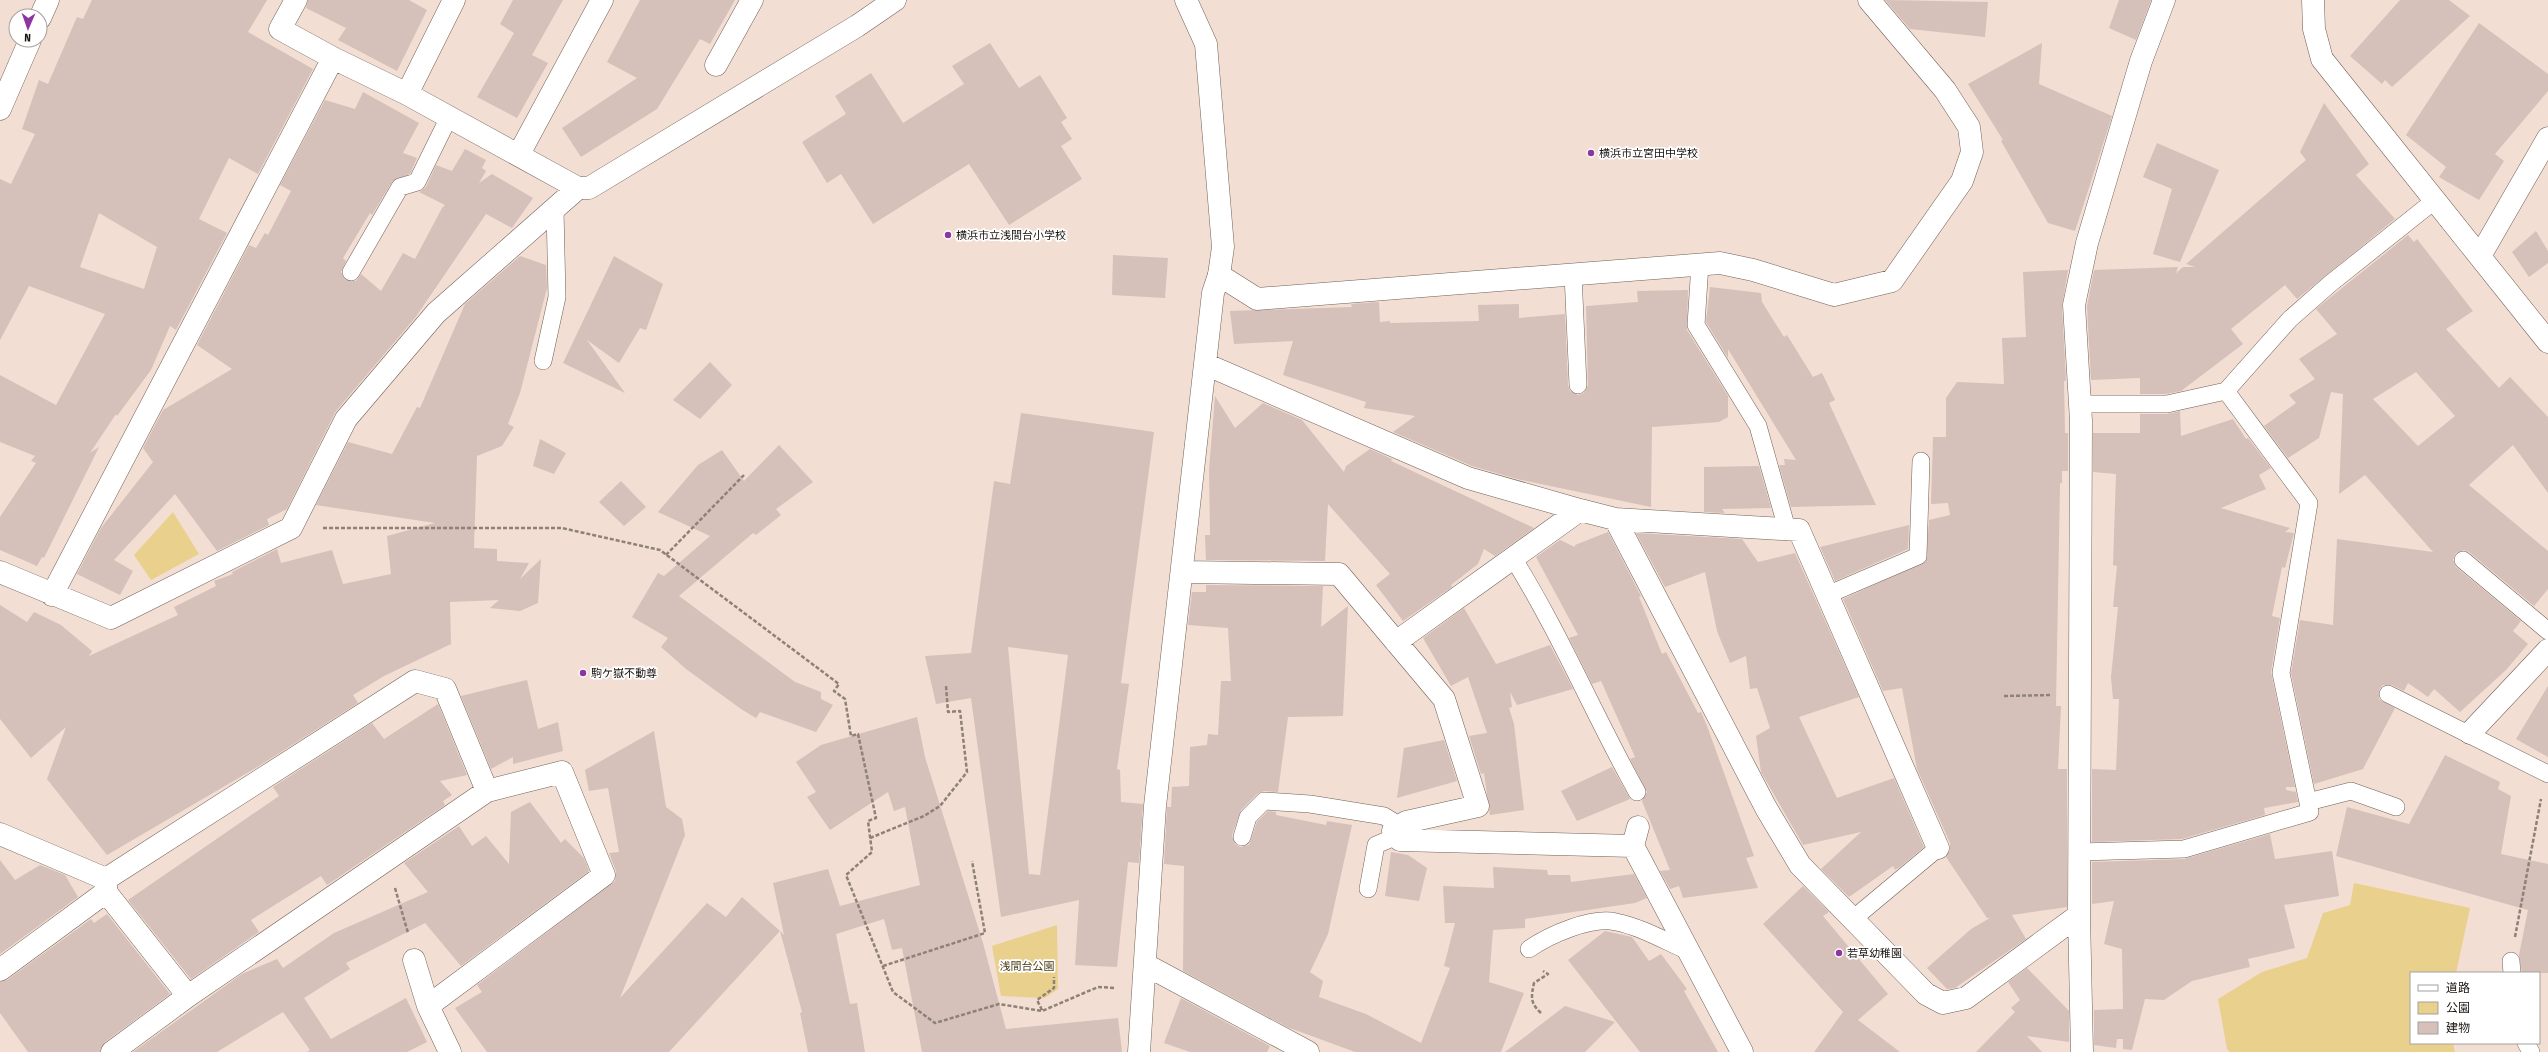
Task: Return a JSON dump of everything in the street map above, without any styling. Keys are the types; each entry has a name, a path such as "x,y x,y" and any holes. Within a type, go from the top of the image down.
{"street":[{"path":"296,0 280,30 407,94 519,154 578,188 589,188 850,30 895,0"},
{"path":"407,94 454,0"},
{"path":"519,154 602,0"},
{"path":"716,66 752,0"},
{"path":"1139,1052 1146,965 1155,806 1183,572 1213,293 1219,275 1224,247 1206,44 1186,0"},
{"path":"1219,275 1257,300 1720,263 1753,270 1834,295 1892,281 1962,181 1972,152 1969,127 1945,90 1869,0"},
{"path":"2082,1052 2079,915 2081,404 2074,305 2091,228 2141,61 2164,0"},
{"path":"2314,0 2314,29 2322,59 2548,342"},
{"path":"0,109 27,48"},
{"path":"52,595 333,58"},
{"path":"2480,256 2548,138"},
{"path":"0,572 52,595 111,618 290,528 346,419 436,313 555,210 578,188"},
{"path":"1206,364 1468,478 1580,510 1615,519 1799,530 1938,848"},
{"path":"1396,642 1580,510"},
{"path":"1615,519 1766,808 1800,865 1926,994 1943,1004 1966,998 2079,915"},
{"path":"1183,572 1339,574 1444,699 1478,806 1406,822 1398,831 1400,840 1635,836 1688,951 1742,1052"},
{"path":"2470,733 2548,650"},
{"path":"0,970 106,885 415,681 445,689 487,791"},
{"path":"112,1052 188,996 387,864 487,791 562,772 604,875 428,1006"},
{"path":"0,834 106,885 188,996"},
{"path":"414,960 428,1006 450,1052"},
{"path":"1146,965 1308,1052"}],"lane":[{"path":"351,272 400,187 417,182 449,117"},
{"path":"2081,404 2167,404 2226,391 2290,319 2331,283 2434,201"},
{"path":"542,361 556,297 555,210"},
{"path":"1700,264 1696,325 1758,426 1787,529"},
{"path":"1573,274 1578,385"},
{"path":"2080,852 2184,850 2310,812 2281,673 2309,503 2226,391"},
{"path":"1827,595 1918,556 1921,461"},
{"path":"1513,558 1541,602 1604,733 1637,792"},
{"path":"2463,560 2548,631"},
{"path":"2388,694 2470,733 2547,773"},
{"path":"2308,802 2351,791 2396,807"},
{"path":"1242,837 1248,817 1264,801 1310,804 1384,816 1398,831 1376,845 1368,889"},
{"path":"1853,919 1938,848"},
{"path":"1529,948 1545,937 1588,923 1616,921 1688,951"}],"path":[{"path":"666,555 744,475"},
{"path":"290,528 562,528 660,550 839,684 834,690 845,699 851,736 858,734 876,818 868,820 872,852 846,875 892,992 936,1023 999,1004 1042,1011 1098,987"},
{"path":"870,838 924,816 940,806 967,772 960,711 948,712 946,686"},
{"path":"2004,696 2080,695"},
{"path":"2511,967 2547,773"},
{"path":"882,966 985,933 972,862"},
{"path":"387,864 403,910 414,960"},
{"path":"1529,948 1532,969 1546,971 1548,974 1534,983 1532,1005 1541,1013"},
{"path":"1042,1011 1037,1000 1054,988 1054,977"}],"green space":[{"path":"173,512 199,554 151,580 134,555"},
{"path":"2354,883 2470,908 2456,972 2410,972 2410,1044 2453,1044 2455,1052 2230,1052 2227,1049 2218,999 2262,972 2307,958 2323,913 2350,905"},
{"name":"浅間台公園","path":"1057,925 1058,989 1045,998 1001,996 992,946"}],"building":[{"path":"92,0 267,0 248,32 313,69 258,174 229,158 199,219 227,233 176,330 170,326 151,370 117,416 116,414 90,453 99,447 44,558 42,557 37,566 0,550 0,517 36,463 31,461 35,456 0,442 0,375 56,405 105,314 29,286 0,340 0,179 11,184 35,134 22,129 39,80 48,84 77,17 83,19","holes":["99,213 157,247 144,289 80,267"]},
{"path":"308,0 409,0 427,10 397,71 338,40 346,28 306,8"},
{"path":"513,0 563,0 532,55 548,63 517,118 477,97 514,33 500,24"},
{"path":"640,0 735,0 710,44 700,39 657,109 581,157 562,128 637,78 607,62"},
{"path":"1885,0 1988,2 1985,37 1910,29"},
{"path":"2119,0 2151,0 2136,40 2109,28"},
{"path":"2400,0 2449,0 2470,16 2392,87 2385,80 2382,84 2350,56"},
{"path":"2479,23 2548,74 2548,91 2495,154 2504,161 2479,200 2439,177 2446,167 2406,135"},
{"path":"990,43 1019,88 1040,75 1067,118 1061,122 1072,139 1061,146 1082,179 1009,225 969,164 873,224 841,174 827,183 802,142 846,114 835,96 871,73 903,123 964,84 952,66"},
{"path":"2042,43 2039,84 2112,116 2075,231 2048,223 2001,141 2003,140 1968,84"},
{"path":"363,92 419,123 403,153 417,158 410,174 392,182 372,215 370,213 343,258 346,261 341,272 346,280 356,281 361,274 381,291 403,253 415,259 445,205 419,192 426,187 436,165 452,171 465,149 486,160 482,168 486,171 479,183 492,174 533,198 512,228 486,214 415,318 336,411 287,509 267,519 269,525 217,551 175,494 114,560 133,571 120,595 77,574 101,528 153,462 143,448 163,410 232,369 197,345 249,245 256,248 265,233 268,235 291,191 280,185 325,100 355,109"},
{"path":"2324,103 2369,164 2356,175 2395,219 2297,299 2285,285 2231,329 2243,344 2181,391 2166,394 2140,394 2140,378 2091,380 2087,306 2094,270 2178,267 2176,273 2183,267 2195,267 2186,264 2306,160 2300,152"},
{"path":"2157,143 2219,170 2180,262 2153,254 2172,189 2143,177"},
{"path":"2536,231 2548,251 2548,263 2529,277 2512,252"},
{"path":"2408,235 2414,242 2417,239 2473,311 2446,329 2499,388 2510,377 2548,417 2548,493 2513,445 2469,485 2548,551 2548,589 2534,606 2469,552 2464,550 2456,553 2453,559 2456,567 2521,621 2513,631 2528,644 2506,670 2460,712 2434,689 2428,697 2408,683 2404,691 2392,685 2383,685 2379,690 2379,699 2395,708 2363,769 2314,784 2291,673 2300,620 2333,625 2337,539 2433,552 2365,475 2339,494 2343,394 2331,392 2319,438 2288,458 2264,426 2296,403 2289,395 2315,379 2299,359 2337,334 2316,309","holes":["2416,372 2455,416 2418,446 2373,399"]},
{"path":"1113,255 1168,258 1165,298 1112,295"},
{"path":"520,256 546,265 547,288 520,393 508,424 514,427 502,446 477,456 474,548 497,549 497,561 529,563 520,579 541,559 538,603 520,611 490,608 499,600 450,602 451,644 384,676 353,695 358,703 259,766 107,855 47,779 66,727 31,758 0,719 0,605 27,622 34,612 61,625 92,651 89,656 178,615 174,607 216,586 214,581 233,574 232,572 277,549 281,563 332,550 343,584 391,574 387,536 435,523 316,505 348,442 392,454 417,407 420,408 465,304"},
{"path":"614,256 663,284 646,330 640,328 619,363 587,340 625,393 563,363"},
{"path":"2068,270 2062,306 2066,381 2064,381 2065,433 2068,433 2068,471 2062,471 2062,483 2060,483 2056,706 2061,706 2058,769 2067,769 2067,907 2012,915 2026,939 1955,988 1947,989 1927,968 1971,929 1990,918 1987,918 1946,857 1950,850 1950,843 1917,769 1902,688 1883,691 1843,599 1926,561 1929,520 1950,515 1948,503 1931,504 1933,437 1946,437 1946,398 1957,382 2004,384 2002,338 2026,337 2023,272"},
{"path":"1710,287 1761,293 1762,302 1784,337 1787,335 1813,377 1822,373 1835,400 1829,403 1876,505 1791,507 1779,465 1785,465 1784,459 1796,460 1728,349 1728,358 1706,322"},
{"path":"1688,290 1687,330 1728,396 1728,417 1719,422 1652,427 1651,507 1517,479 1472,466 1393,432 1415,416 1364,408 1366,402 1283,375 1293,341 1234,344 1230,311 1352,307 1351,304 1379,302 1380,322 1390,321 1390,323 1479,321 1478,305 1519,304 1519,318 1565,314 1568,385 1570,391 1578,395 1584,393 1588,385 1586,306 1638,302 1637,291"},
{"path":"710,362 732,385 700,419 673,400"},
{"path":"1215,396 1235,428 1263,403 1302,420 1344,472 1346,466 1370,449 1392,459 1391,461 1534,528 1495,556 1484,549 1478,564 1451,585 1452,587 1403,621 1376,585 1390,574 1328,504 1325,561 1206,560 1205,535 1210,535 1209,470"},
{"path":"2180,411 2181,436 2233,419 2246,439 2248,438 2271,468 2259,475 2266,489 2221,508 2290,528 2285,532 2294,533 2285,568 2282,567 2272,616 2280,618 2271,672 2295,787 2286,787 2286,790 2296,792 2298,802 2264,808 2265,815 2182,839 2092,842 2092,769 2116,770 2119,699 2113,699 2111,677 2118,607 2113,607 2117,566 2113,565 2116,474 2093,472 2093,433 2140,433 2140,414 2167,414"},
{"path":"1021,413 1154,432 1121,683 1129,684 1117,769 1120,770 1121,802 1143,804 1139,863 1128,862 1117,967 1075,965 1079,900 1001,917 971,698 936,704 925,656 971,653 994,481 1010,484","holes":["1008,647 1068,655 1040,875 1029,874"]},
{"path":"540,439 566,453 554,474 533,466"},
{"path":"779,445 813,482 776,509 781,515 756,535 753,533 679,596 795,682 821,692 821,699 833,705 816,732 760,712 756,718 741,709 686,669 661,647 668,638 632,617 658,573 664,576 710,536 658,512 698,465 722,450 744,481"},
{"path":"1759,466 1771,508 1722,509 1725,513 1704,512 1704,467"},
{"path":"621,481 646,507 624,526 599,502"},
{"path":"1909,525 1908,549 1835,581 1820,547"},
{"path":"1608,532 1641,596 1639,597 1662,654 1666,652 1698,713 1701,712 1707,726 1754,856 1746,858 1758,888 1683,898 1679,886 1670,889 1660,871 1670,870 1642,801 1647,792 1630,759 1635,757 1601,681 1592,684 1569,638 1578,635 1536,557 1560,540 1575,547 1575,545"},
{"path":"1636,533 1742,539 1758,562 1795,553 1859,697 1799,717 1837,798 1894,778 1924,847 1900,867 1895,870 1893,866 1849,897 1821,869 1861,832 1803,845 1761,772 1756,736 1770,728 1757,688 1750,689 1746,656 1730,663 1717,631 1705,572 1665,587"},
{"path":"1206,585 1323,586 1321,627 1348,606 1343,716 1288,717 1278,792 1264,791 1257,794 1241,810 1232,835 1235,844 1240,847 1249,845 1257,822 1268,811 1276,812 1276,815 1326,825 1327,821 1352,825 1328,934 1310,972 1323,981 1319,997 1366,1014 1421,1043 1450,968 1444,966 1455,923 1445,923 1443,886 1494,888 1493,867 1547,870 1548,875 1570,875 1571,882 1634,874 1647,898 1635,903 1525,919 1525,928 1493,930 1489,982 1524,993 1501,1052 1355,1052 1287,1027 1183,971 1184,866 1164,864 1167,807 1171,807 1172,787 1189,786 1190,747 1207,745 1208,734 1218,735 1221,681 1231,681 1228,628 1188,625 1192,592 1206,592"},
{"path":"1464,608 1496,664 1550,645 1573,689 1517,705 1510,692 1512,707 1509,708 1514,724 1524,810 1490,815 1484,773 1481,774 1469,736 1487,733 1468,677 1451,686 1423,638"},
{"path":"527,680 538,729 558,722 563,751 513,764 513,757 491,769 461,696"},
{"path":"2548,686 2548,757 2516,739"},
{"path":"438,704 467,775 440,781 452,795 443,801 445,805 327,885 321,876 251,920 259,932 191,979 128,900 279,796 273,787 372,723 384,739"},
{"path":"917,717 925,757 983,943 1006,1029 1118,1018 1122,1052 922,1052 902,948 892,950 884,919 836,934 850,1004 857,1003 865,1052 808,1052 800,1013 802,1012 780,931 784,935 773,883 828,869 840,906 920,885 905,807 894,811 888,792 830,830 807,797 816,792 796,762 821,745"},
{"path":"654,731 666,807 682,819 685,835 620,998 707,903 726,917 742,897 780,931 669,1052 487,1052 455,1008 482,992 477,985 615,881 616,871 609,853 619,852 608,788 589,791 585,770"},
{"path":"1444,740 1457,781 1397,798 1404,748"},
{"path":"2445,755 2500,782 2498,789 2511,796 2501,854 2548,864 2548,973 2522,972 2519,955 2528,910 2336,856 2347,807 2409,824"},
{"path":"1612,767 1630,799 1577,821 1561,791"},
{"path":"530,802 561,843 565,839 584,858 589,871 461,966 425,923 346,963 350,969 304,998 331,1039 406,998 427,1042 407,1052 307,1052 310,1050 283,1012 217,1052 133,1052 242,974 277,959 283,968 334,933 428,892 404,863 459,826 472,846 486,836 509,864 511,812"},
{"path":"2270,834 2275,859 2332,851 2339,896 2284,905 2295,948 2248,959 2250,967 2192,981 2164,1000 2145,999 2132,1050 2123,1049 2123,1039 2117,1039 2116,1048 2094,1045 2094,1010 2123,1009 2122,949 2104,944 2114,901 2092,904 2092,862 2184,859"},
{"path":"1391,852 1408,855 1427,868 1419,901 1385,896"},
{"path":"0,860 15,880 40,865 65,875 78,897 0,954"},
{"path":"1803,886 1829,912 1823,916 1888,994 1858,1020 1900,1052 1814,1052 1843,1012 1763,924"},
{"path":"107,914 170,994 105,1042 100,1052 28,1052 0,1013 0,982 7,980 91,919 94,923"},
{"path":"1605,931 1632,937 1649,961 1661,954 1687,989 1684,991 1718,1052 1640,1052 1568,960"},
{"path":"2027,968 2069,1011 2069,1042 2027,1036 2042,1052 1976,1052 2015,1012 2011,1008 2020,1000 2008,982"},
{"path":"1181,998 1270,1046 1267,1052 1190,1052 1164,1043"},
{"path":"1565,1006 1615,1022 1585,1052 1505,1052"}],"place":[{"name":"横浜市立宮田中学校","path":"1591,153"},
{"name":"横浜市立浅間台小学校","path":"948,235"},
{"name":"駒ケ嶽不動尊","path":"583,673"},
{"name":"若草幼稚園","path":"1839,953"}]}
